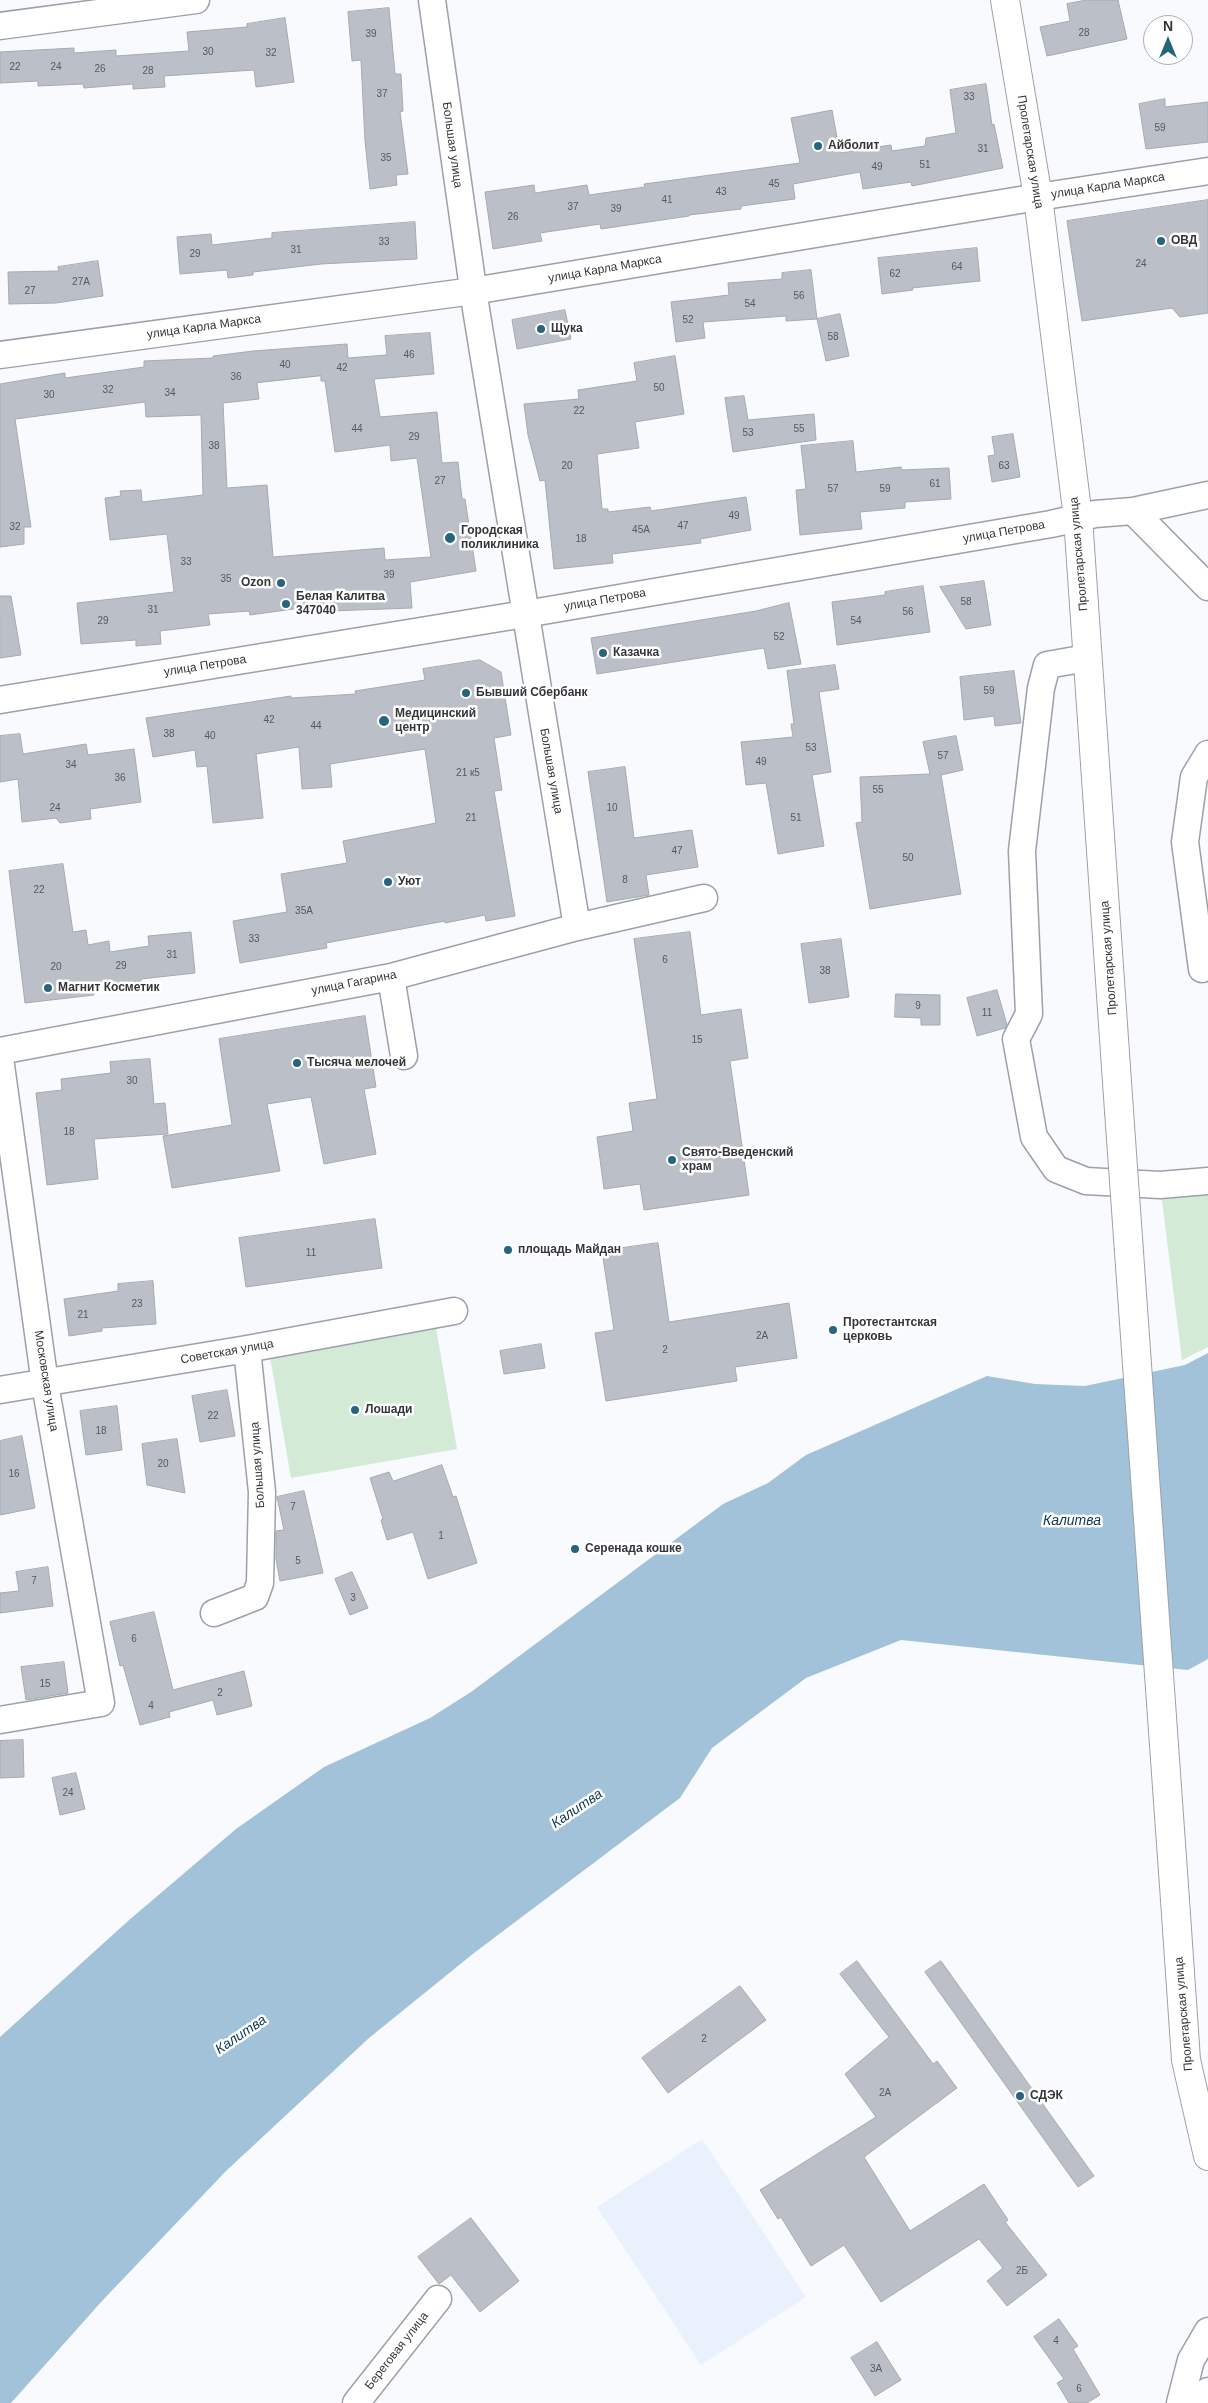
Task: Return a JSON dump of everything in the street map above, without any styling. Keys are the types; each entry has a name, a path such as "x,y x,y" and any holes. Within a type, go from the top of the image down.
{"main road":[{"name":"Пролетарская улица","path":"1005,0 1038,197 1078,518 1186,2060 1208,2156"}],"street":[{"path":"0,26 196,0"},
{"name":"Большая улица","path":"432,0 473,291 524,614 577,928"},
{"name":"улица Карла Маркса","path":"0,355 473,291 1038,197 1208,171"},
{"name":"улица Петрова","path":"0,700 524,614 1078,518 1133,511 1208,495"},
{"path":"1133,511 1208,587"},
{"path":"1087,658 1047,665 1041,688 1022,851 1029,1014 1016,1039 1034,1137 1056,1170 1086,1181 1160,1185 1208,1181"},
{"path":"1202,969 1185,842 1194,777 1208,754"},
{"name":"улица Гагарина","path":"0,1051 391,977 577,928 704,898"},
{"path":"391,977 404,1056"},
{"name":"Московская улица","path":"0,1058 45,1384 101,1703 0,1720"},
{"name":"Советская улица","path":"0,1390 247,1349 454,1311"},
{"name":"Большая улица","path":"214,1614 255,1597 260,1583 262,1492 247,1349"},
{"name":"Береговая улица","path":"357,2403 438,2299"},
{"path":"1180,2403 1191,2360 1208,2331"},
{"path":"1193,2403 1208,2391"}],"shaded area":[{"path":"702,2139 806,2297 701,2365 597,2207"}],"green space":[{"path":"1208,1181 1208,1347 1182,1360 1160,1185"},
{"path":"436,1328 457,1449 291,1478 270,1357"}],"water":[{"name":"Калитва","path":"1208,1353 1208,1659 1188,1670 901,1640 806,1678 712,1748 680,1798 474,1953 369,2038 226,2171 102,2301 11,2403 0,2403 0,2037 128,1921 236,1829 324,1767 430,1718 471,1692 723,1504 768,1483 806,1455 987,1376 1035,1384 1085,1386 1185,1365"}],"building":[{"path":"1087,0 1118,0 1127,39 1047,56 1040,27 1070,21 1067,4"},
{"path":"389,8 395,74 401,74 403,111 400,112 408,174 396,175 397,185 370,189 365,141 361,60 352,61 348,12"},
{"path":"285,18 294,82 256,87 254,70 164,76 165,87 133,89 133,84 84,88 83,84 38,86 38,81 0,83 0,52 74,48 74,53 116,50 116,56 189,51 187,32 247,27 247,24"},
{"path":"986,84 992,125 994,124 1003,168 912,186 911,182 863,189 860,172 793,184 795,199 741,206 741,209 601,229 600,224 540,233 542,241 493,249 485,192 534,185 535,193 587,185 589,195 645,187 644,184 800,163 791,118 832,110 840,153 891,145 892,151 925,146 926,138 956,133 950,90"},
{"path":"1165,99 1165,107 1208,102 1208,142 1146,149 1139,104"},
{"path":"1208,200 1208,313 1180,317 1172,308 1082,321 1067,221"},
{"path":"415,222 417,259 321,264 253,272 253,275 228,278 227,270 180,274 177,237 211,234 212,245 272,238 272,233"},
{"path":"977,248 980,281 912,288 913,290 882,294 878,258"},
{"path":"98,261 103,296 56,303 9,304 8,272 59,271 58,267"},
{"path":"811,270 817,319 786,321 786,316 703,322 705,338 676,342 671,302 729,295 728,283 782,279 782,273"},
{"path":"565,310 571,339 517,349 512,320"},
{"path":"840,314 849,356 826,361 817,319"},
{"path":"430,333 434,374 374,379 380,417 437,412 442,463 458,462 462,499 465,499 476,571 410,582 412,608 330,611 330,604 250,615 249,611 208,614 210,625 160,631 161,644 136,646 136,640 81,644 77,603 174,592 167,534 110,540 105,498 121,496 120,491 141,490 142,502 203,495 201,415 146,417 145,402 15,419 31,527 24,527 24,544 0,547 0,384 65,373 65,378 144,367 144,361 213,358 213,356 253,351 347,344 348,358 387,355 385,336","holes":["321,376 321,381 325,381 335,452 390,445 391,461 417,458 431,557 385,560 384,548 273,557 267,485 227,488 223,403 259,399 257,383"]},
{"path":"675,356 684,414 635,422 639,448 597,454 602,509 608,509 608,512 650,507 651,511 746,497 751,530 700,539 701,543 612,554 613,563 554,569 545,480 540,481 528,435 524,404 579,399 578,390 637,381 634,363"},
{"path":"744,396 748,420 814,414 816,440 733,452 725,398"},
{"path":"1013,434 1020,477 992,482 988,456 995,455 992,437"},
{"path":"853,441 856,472 901,467 902,470 949,468 951,499 905,502 905,508 860,512 862,529 800,535 796,490 806,489 801,446"},
{"path":"984,581 991,625 966,629 940,587"},
{"path":"923,586 930,632 837,645 832,602 885,595 885,592"},
{"path":"0,596 11,596 21,655 0,658"},
{"path":"789,603 801,664 768,669 764,648 597,674 591,638 756,611"},
{"path":"480,660 501,672 511,735 494,738 502,790 494,791 515,916 486,921 485,915 445,923 445,921 326,943 327,948 240,963 233,921 287,912 281,874 347,863 343,841 436,823 425,749 330,764 332,787 302,789 299,747 256,754 263,818 213,823 207,766 197,767 195,750 153,757 146,718 291,696 291,698 356,694 355,691 425,680 423,669"},
{"path":"835,665 839,689 819,692 831,772 812,775 824,846 778,854 766,783 746,785 741,742 793,737 791,724 794,724 787,671"},
{"path":"1014,671 1021,723 995,726 994,716 964,720 960,677"},
{"path":"20,734 23,754 86,744 88,755 134,749 141,802 90,809 91,819 60,823 56,818 22,822 18,779 0,782 0,736"},
{"path":"956,736 963,770 941,775 961,894 870,909 856,823 862,822 860,777 930,774 923,742"},
{"path":"625,767 634,838 692,830 698,867 646,875 649,895 607,902 588,772"},
{"path":"63,864 73,932 86,930 88,945 109,941 110,952 149,946 148,936 191,932 195,973 141,979 141,981 93,988 94,995 25,1003 9,871"},
{"path":"690,932 701,1015 741,1009 748,1058 730,1061 749,1195 644,1210 640,1184 604,1189 597,1137 633,1131 629,1103 657,1099 634,939"},
{"path":"841,939 849,997 809,1003 801,944"},
{"path":"997,990 1007,1025 1005,1028 977,1036 967,998"},
{"path":"896,994 940,995 940,1025 921,1025 921,1018 895,1017"},
{"path":"365,1016 376,1087 364,1089 376,1154 324,1164 311,1097 267,1104 280,1171 172,1188 163,1136 232,1125 219,1039"},
{"path":"150,1059 154,1104 165,1103 168,1134 94,1139 98,1179 47,1185 36,1093 62,1090 61,1079 111,1073 110,1062"},
{"path":"375,1219 382,1268 246,1287 239,1238"},
{"path":"658,1243 669,1322 789,1303 797,1358 735,1367 737,1381 606,1401 595,1333 614,1330 602,1251"},
{"path":"153,1281 156,1324 102,1328 102,1331 69,1336 64,1299 118,1291 118,1284"},
{"path":"541,1344 545,1368 504,1374 500,1351"},
{"path":"227,1390 235,1436 200,1442 192,1396"},
{"path":"117,1406 122,1450 86,1455 80,1411"},
{"path":"22,1436 35,1508 0,1515 0,1441"},
{"path":"177,1439 185,1493 147,1485 142,1444"},
{"path":"442,1465 453,1497 456,1496 477,1563 428,1579 413,1532 387,1540 381,1520 383,1519 370,1478 389,1472 393,1481"},
{"path":"304,1491 323,1573 280,1581 276,1559 276,1531 284,1530 277,1497"},
{"path":"48,1567 53,1606 0,1613 0,1593 19,1591 16,1572"},
{"path":"352,1572 368,1608 350,1615 335,1579"},
{"path":"154,1612 173,1690 244,1671 252,1706 217,1715 213,1700 169,1712 170,1717 140,1725 123,1665 120,1666 110,1622"},
{"path":"64,1662 68,1693 26,1700 21,1667"},
{"path":"23,1740 24,1777 0,1778 0,1741"},
{"path":"76,1773 85,1809 60,1815 52,1778"},
{"path":"857,1961 933,2064 937,2061 957,2088 864,2157 910,2231 984,2184 1008,2220 1005,2222 1047,2275 1007,2306 987,2281 1003,2268 979,2239 881,2302 844,2245 811,2266 781,2217 778,2219 760,2190 876,2117 845,2074 889,2037 840,1974"},
{"path":"941,1961 1094,2176 1078,2187 925,1972"},
{"path":"740,1986 766,2020 668,2093 642,2058"},
{"path":"471,2218 519,2281 480,2312 451,2275 439,2284 418,2257"},
{"path":"1059,2319 1078,2346 1073,2349 1100,2395 1087,2403 1069,2403 1057,2383 1064,2379 1034,2337"},
{"path":"877,2342 901,2380 875,2396 851,2358"}],"place":[{"name":"Айболит","path":"818,146"},
{"name":"ОВД","path":"1161,241"},
{"name":"Щука","path":"541,329"},
{"name":"Городская поликлиника","path":"450,538"},
{"name":"Ozon","path":"281,583"},
{"name":"Белая Калитва 347040","path":"286,604"},
{"name":"Казачка","path":"603,653"},
{"name":"Бывший Сбербанк","path":"466,693"},
{"name":"Медицинский центр","path":"384,721"},
{"name":"Уют","path":"388,882"},
{"name":"Магнит Косметик","path":"48,988"},
{"name":"Тысяча мелочей","path":"297,1063"},
{"name":"Свято-Введенский храм","path":"672,1160"},
{"name":"площадь Майдан","path":"508,1250"},
{"name":"Протестантская церковь","path":"833,1330"},
{"name":"Лошади","path":"355,1410"},
{"name":"Серенада кошке","path":"575,1549"},
{"name":"СДЭК","path":"1020,2096"}]}
